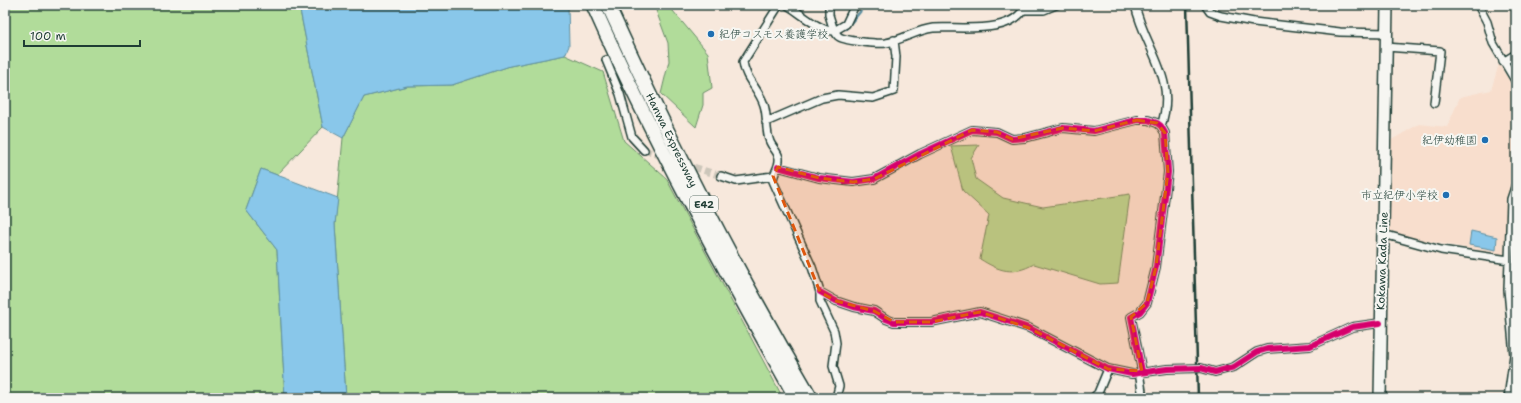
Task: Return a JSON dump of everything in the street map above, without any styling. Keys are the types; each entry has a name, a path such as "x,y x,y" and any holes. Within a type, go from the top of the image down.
{"highway":[{"name":"Hanwa Expressway","path":"593,5 634,93 691,207 796,398"},
{"name":"Hanwa Expressway","path":"608,5 701,198 744,281 810,398"}],"main road":[{"name":"Kokawa Kada Line","path":"1380,398 1380,323 1387,5"}],"street":[{"path":"779,5 744,62 744,71 758,90 765,107 770,142 779,157 778,167 773,176 773,181 812,267 820,292 820,301 834,331 836,343 833,366 839,386 836,398"},
{"path":"787,5 818,27 828,31 834,31 846,24 855,5"},
{"path":"829,5 828,15 834,31 838,36 845,40 885,43 932,28 989,28 1001,24 1025,8 1044,10 1056,5"},
{"path":"1135,5 1166,87 1166,112 1161,126"},
{"path":"1206,5 1210,12 1221,16 1254,22 1340,32 1387,32"},
{"path":"1478,5 1493,43 1516,82"},
{"path":"766,122 822,98 838,95 873,98 894,92 896,57 894,40"},
{"path":"1386,47 1440,51 1434,104"},
{"path":"1503,62 1516,54"},
{"path":"606,60 620,94 632,137 644,150"},
{"path":"778,167 819,178 853,182 874,179 920,154 972,130 997,132 1012,139 1025,138 1063,128 1094,131 1137,120 1148,120 1161,126 1165,134 1168,172 1156,267 1147,303 1140,312 1131,317 1141,372 1143,398"},
{"path":"721,176 736,181 773,176"},
{"path":"1508,398 1515,355 1508,290 1511,199 1516,184"},
{"path":"1383,234 1442,250 1509,260"},
{"path":"820,292 842,303 874,310 886,319 894,322 931,322 980,312 1029,328 1108,369 1132,374 1141,372 1201,368 1215,372 1234,367 1257,352 1267,349 1310,346 1352,327 1380,323"},
{"path":"1093,398 1098,393 1108,369"}],"highlighted area":[{"path":"1137,120 1157,123 1165,133 1168,172 1156,267 1147,303 1131,317 1142,371 1108,369 1029,328 980,312 931,322 894,322 874,311 836,301 820,292 773,176 778,167 819,178 853,182 874,179 972,130 997,132 1012,139 1063,128 1094,131"}],"shaded area":[{"path":"1499,64 1516,92 1516,160 1507,197 1504,255 1390,234 1387,227 1388,142 1419,124 1447,127 1460,97 1491,90"}],"green space":[{"path":"5,5 299,5 323,127 277,175 261,169 246,210 277,250 285,398 5,398"},
{"path":"654,5 668,5 708,53 712,88 703,93 703,105 696,127 661,94 669,61 668,43"},
{"path":"565,55 603,72 624,141 666,178 783,398 346,398 335,224 343,138 364,97 407,86 452,85 510,66"},
{"path":"979,145 971,158 976,179 1003,198 1043,207 1130,194 1118,283 1100,284 1034,264 1026,268 1013,271 1000,269 980,259 989,215 963,191 951,146"}],"water":[{"path":"299,5 568,5 569,46 565,55 510,66 452,85 407,86 364,97 343,138 323,127"},
{"path":"261,169 338,198 335,224 346,398 285,398 277,250 246,210"},
{"path":"1471,231 1497,237 1496,250 1469,245"}],"waterway":[{"path":"846,29 860,12 863,5"}],"tunnel":[{"path":"644,150 665,157"},
{"path":"684,164 721,176"}],"railway":[{"path":"1187,5 1198,398"}],"cycle path":[{"path":"778,167 819,178 853,182 874,179 920,154 972,130 997,132 1012,139 1025,138 1063,128 1094,131 1137,120 1148,120 1157,123 1161,126 1165,133 1168,172 1156,267 1147,303 1140,312 1131,317 1142,371"},
{"path":"820,292 836,301 854,307 874,311 886,319 894,322 931,322 980,312 1029,328 1108,369 1132,374 1167,369 1201,368 1215,372 1234,367 1257,352 1267,349 1310,346 1352,327 1380,323"}],"place":[{"name":"紀伊コスモス養護学校","path":"711,34"},
{"name":"紀伊幼稚園","path":"1485,140"},
{"name":"市立紀伊小学校","path":"1446,195"}]}
